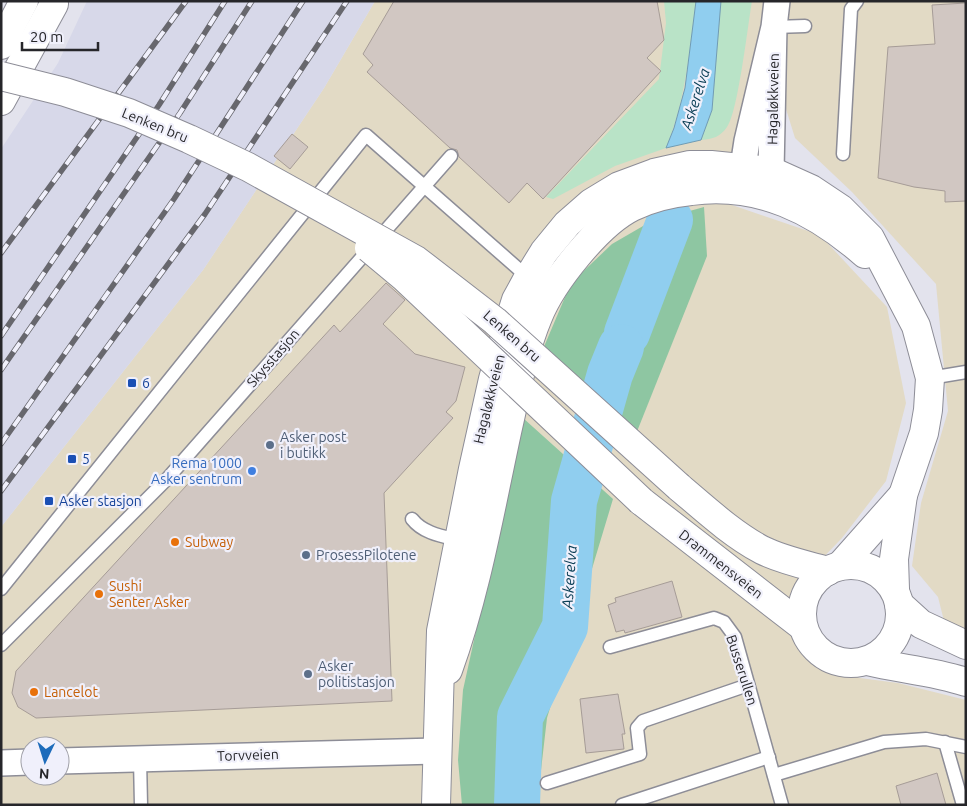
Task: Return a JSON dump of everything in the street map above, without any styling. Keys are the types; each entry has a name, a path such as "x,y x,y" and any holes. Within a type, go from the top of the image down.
{"street":[{"path":"1,44 24,1"},
{"name":"Hagaløkkveien","path":"771,171 774,27 777,1"},
{"path":"1,101 48,2"},
{"name":"Hagaløkkveien","path":"748,180 747,141 774,27"},
{"name":"Lenken bru","path":"1,76 101,104 180,135 248,167 416,260 495,320 679,487 730,528 762,550 787,560 834,569"},
{"name":"Hagaløkkveien","path":"436,805 436,751 441,691 442,631 458,540 493,379 516,300 569,265 613,220 631,208 674,193 712,188 748,180 771,171 811,189 841,209 870,238 893,277 916,326 930,378 924,433 903,495 894,559 897,597"},
{"name":"Hagaløkkveien","path":"748,180 792,204 833,230 893,277"},
{"name":"Lenken bru","path":"326,211 404,278 641,501"},
{"name":"Hagaløkkveien","path":"441,691 463,629 514,400 538,316 539,286"},
{"name":"Hagaløkkveien","path":"834,569 903,495"},
{"name":"Drammensveien","path":"641,501 802,626"},
{"path":"897,597 900,616 897,632 888,648 866,661 851,664 824,656 813,647 802,626 803,600 817,578 834,569 855,566 869,568 885,578 897,597 921,624 966,645"},
{"path":"866,661 897,669 946,676 966,682"},
{"name":"Torvveien","path":"70,762 436,751"},
{"path":"1,763 20,762"}],"lane":[{"path":"843,154 851,9 857,1"},
{"path":"774,27 806,26"},
{"path":"1,589 366,135 539,286"},
{"name":"Skysstasjon","path":"1,645 167,479 451,156"},
{"path":"930,378 966,372"},
{"path":"412,519 419,527 437,535 458,540"},
{"name":"Busserullen","path":"610,647 714,618 724,622 735,637 782,805"},
{"path":"546,784 640,754 637,728 643,721 748,684"},
{"path":"774,775 884,742 926,739 966,747"},
{"path":"945,742 963,805"},
{"path":"622,805 769,757"},
{"path":"140,759 141,805"}],"shaded area":[{"path":"87,1 375,1 324,88 203,270 1,527 1,149 58,63"},
{"path":"375,1 771,1 764,50 732,205 820,235 887,307 906,403 886,481 842,538 816,565 790,629 817,661 860,678 898,683 966,700 966,805 1,805 1,527 203,270 324,88"},
{"path":"776,1 966,1 966,633 945,625 938,597 912,566 921,503 948,411 936,284 852,192 795,138 768,51"}],"green space":[{"path":"664,1 696,1 682,94 673,130 666,148 615,166 553,199 546,197 659,79 666,23"},
{"path":"721,1 752,1 739,87 731,119 727,127 719,135 701,140 712,110"},
{"path":"704,207 707,256 636,434 543,349 571,283 612,244 650,222"},
{"path":"523,418 613,499 547,718 537,805 462,805 458,760 463,690"}],"water":[{"path":"696,1 721,1 712,110 701,140 666,148 674,128 685,88"}],"building":[{"path":"394,1 657,1 664,40 647,58 661,71 543,199 527,183 509,203 459,157 457,150 450,148 367,72 373,65 363,54"},
{"path":"966,3 966,201 945,202 945,191 914,187 878,178 888,47 935,44 932,5"},
{"path":"292,134 308,147 290,169 274,156"},
{"path":"386,283 405,300 383,324 415,354 465,367 456,401 446,412 453,418 384,493 392,701 36,718 18,707 12,693 16,671 334,325 340,332"},
{"path":"672,581 682,617 625,633 624,630 616,632 608,605 616,602 615,598"},
{"path":"618,694 625,734 622,734 624,749 586,753 580,699"},
{"path":"937,773 946,805 901,805 896,786"}],"waterway":[{"name":"Askerelva","path":"627,333 670,220"},
{"name":"Askerelva","path":"517,805 520,717 565,627 574,501 610,374 621,347"}],"railway":[{"path":"1,253 186,1"},
{"path":"1,336 159,105 225,1"},
{"path":"1,370 180,113 252,1"},
{"path":"1,444 174,199 303,1"},
{"path":"1,491 205,214 347,1"}],"place":[{"name":"6","path":"132,383"},
{"name":"Asker post i butikk","path":"270,445"},
{"name":"5","path":"72,459"},
{"name":"Rema 1000 Asker sentrum","path":"252,471"},
{"name":"Asker stasjon","path":"49,501"},
{"name":"Subway","path":"175,542"},
{"name":"ProsessPilotene","path":"306,555"},
{"name":"Sushi Senter Asker","path":"99,594"},
{"name":"Asker politistasjon","path":"308,674"},
{"name":"Lancelot","path":"34,692"}]}
